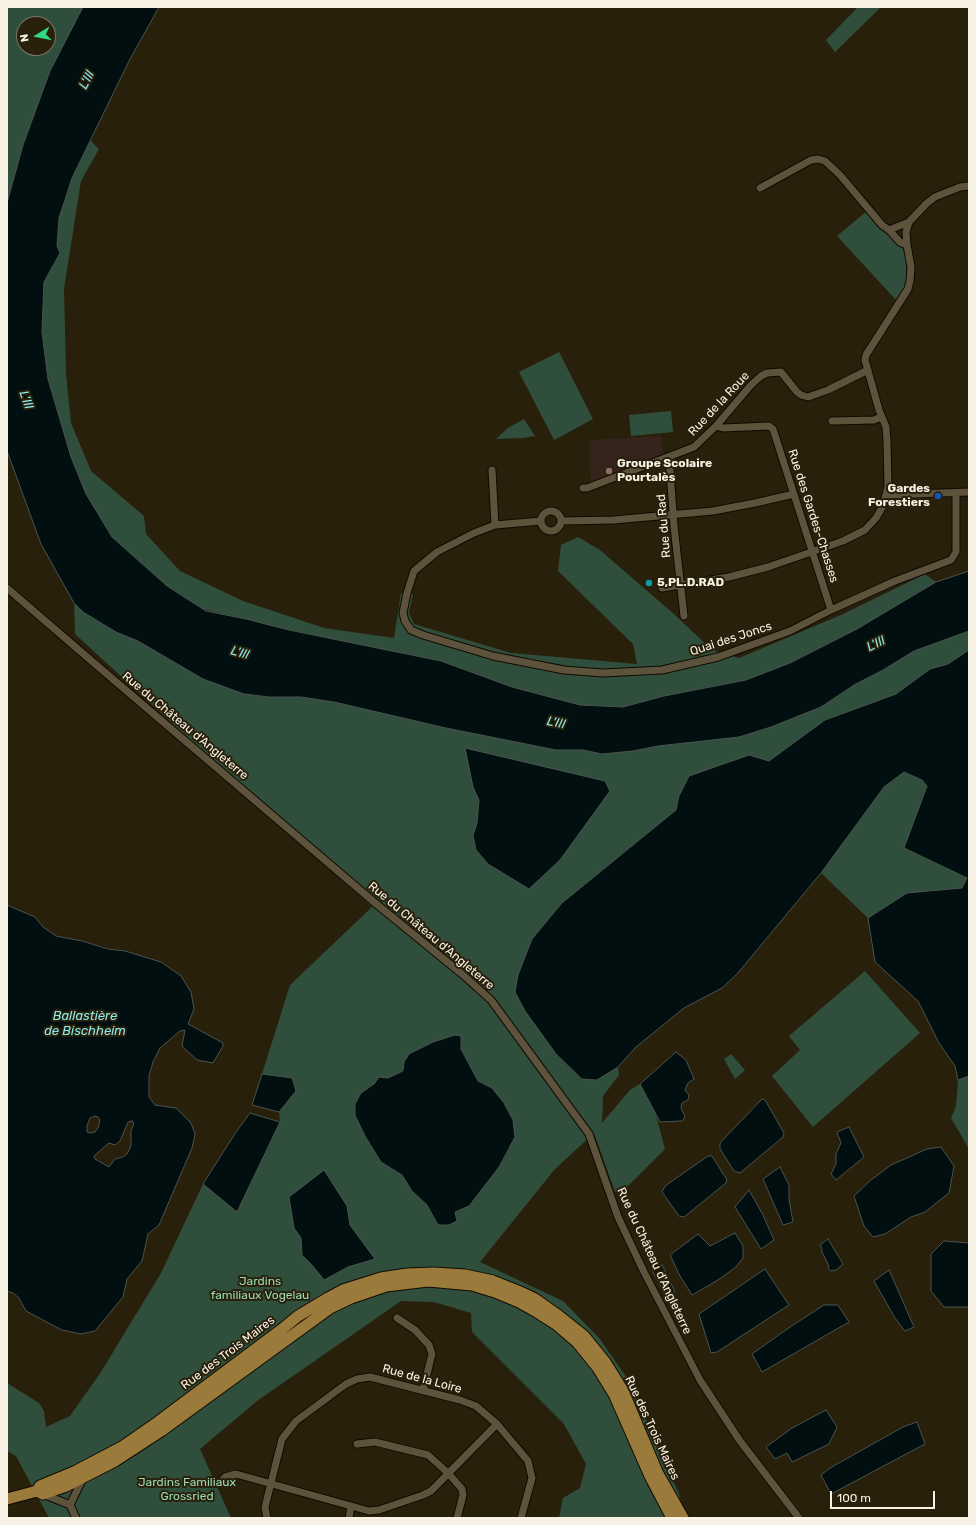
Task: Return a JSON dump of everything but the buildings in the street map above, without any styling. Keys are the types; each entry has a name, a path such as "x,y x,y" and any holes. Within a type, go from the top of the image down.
{"main road":[{"name":"Rue des Trois Maires","path":"61,1482 122,1447 158,1422 298,1316 328,1298 343,1290 381,1278 407,1274 434,1273 465,1275 493,1282 518,1291 535,1299 584,1336 605,1362 623,1391 657,1472 683,1518"},
{"name":"Rue des Trois Maires","path":"7,1499 40,1493 40,1486 83,1477 115,1461 161,1431 330,1308 351,1298 386,1286 428,1281 472,1285 495,1292 519,1302 556,1324 577,1342 598,1368 614,1394 650,1476 672,1518"}],"street":[{"path":"760,188 811,160 818,159 833,167 882,225 900,242 907,245"},
{"path":"889,230 909,222 927,203 935,197 960,187 969,186"},
{"path":"662,588 729,577 768,567 843,541 865,530 876,518 883,506 888,487 886,426 881,417 865,360 866,355 908,289 911,267 906,232 909,222"},
{"name":"Rue de la Roue","path":"583,488 587,488 669,457 694,446 716,426 751,384 760,376 767,373 781,372 801,396 808,397 828,390 868,370"},
{"path":"832,421 874,420 881,417"},
{"name":"Rue des Gardes-Chasses","path":"716,426 723,428 769,426 773,429 831,610"},
{"name":"Rue du Rad","path":"669,457 673,514 684,616"},
{"path":"492,470 496,525 541,521"},
{"name":"Quai des Joncs","path":"496,525 474,533 443,548 414,571 403,613 410,630 493,656 564,670 604,673 662,670 718,657 790,631 831,610 895,581 951,560 956,552 956,492"},
{"path":"887,494 969,492"},
{"path":"561,521 614,520 713,511 794,494"},
{"path":"551,511 559,515 561,521 557,530 551,531 543,527 541,521 545,513 551,511"},
{"name":"Rue du Château d'Angleterre","path":"7,588 374,902 462,974 491,1000 589,1134 618,1217 700,1380 740,1441 799,1518"},
{"path":"397,1318 415,1330 429,1346 432,1354 423,1390"},
{"name":"Rue de la Loire","path":"267,1518 265,1507 282,1439 296,1421 346,1384 357,1379 370,1377 460,1400 476,1406 497,1424 528,1461 532,1478 521,1518"},
{"path":"219,1484 225,1478 236,1474 369,1511 379,1510 431,1491 497,1424"},
{"path":"357,1444 374,1442 428,1455 448,1473 462,1489 463,1495 457,1518"},
{"path":"69,1503 83,1477"},
{"path":"61,1482 76,1518"},
{"path":"40,1493 69,1503"},
{"path":"349,1518 352,1506"}],"shaded area":[{"name":"Groupe Scolaire Pourtalès","path":"661,436 664,457 591,485 589,440"}],"green space":[{"path":"7,7 83,7 71,32 23,145 7,203"},
{"path":"858,7 881,7 835,52 826,40"},
{"path":"90,140 99,149 81,181 64,289 66,374 71,423 91,471 144,516 146,534 180,571 243,601 324,628 394,638 401,593 413,594 409,613 414,624 511,653 637,664 633,644 558,571 561,545 578,537 600,550 675,615 712,650 739,658 841,615 925,574 936,582 857,629 790,663 746,680 664,696 623,707 580,705 512,687 441,661 289,630 203,609 167,586 112,537 86,494 71,458 48,379 42,332 44,282 60,253 57,246 59,218 72,178"},
{"path":"867,211 903,249 906,260 906,287 896,300 837,236"},
{"path":"559,352 593,419 554,440 519,372"},
{"path":"671,411 673,432 631,436 629,415"},
{"path":"524,419 535,436 496,439 508,428"},
{"path":"74,603 83,612 116,632 138,641 170,659 244,694 269,697 301,697 334,702 446,728 556,750 583,750 602,754 739,737 771,727 821,707 854,685 883,670 914,651 969,631 969,650 948,664 930,669 896,694 825,720 769,761 749,756 679,796 676,810 562,903 532,939 556,1054 581,1079 597,1080 618,1067 619,1075 603,1096 602,1123 630,1090 640,1084 656,1115 665,1149 627,1187 615,1192 594,1133 555,1169 480,1262 563,1301 600,1339 629,1381 679,1494 685,1518 559,1518 563,1498 580,1488 586,1464 564,1424 472,1332 471,1313 434,1302 401,1301 257,1401 200,1449 231,1518 49,1518 16,1456 7,1451 7,1383 39,1403 44,1411 46,1427 70,1416 101,1372 161,1273 203,1184 236,1211 280,1122 279,1112 296,1091 292,1078 262,1074 290,985 372,907 75,634","holes":["479,800 498,870 488,864 473,836 477,823","461,1036 461,1049 478,1081 484,1083 510,1148 499,1167 469,1206 455,1212 438,1225 427,1205 412,1191 402,1174 381,1162 365,1136 355,1115 361,1093 374,1084 403,1071 404,1062"]},
{"path":"904,772 922,780 927,786 905,848 968,878 962,888 907,893 868,918 821,873 884,787"},
{"path":"865,971 920,1033 813,1127 772,1076 800,1050 789,1036"},
{"path":"731,1054 745,1070 735,1079 724,1059"},
{"path":"969,1076 969,1149 951,1118 956,1106 958,1080"}],"water":[{"name":"L'Ill","path":"83,7 159,7 129,61 72,178 59,218 57,246 60,253 44,282 42,332 48,379 71,457 86,494 112,537 167,586 206,611 289,630 441,661 512,687 580,705 623,707 664,696 746,680 790,663 857,629 936,582 969,571 969,631 914,651 883,670 854,685 821,707 771,727 739,737 602,754 583,750 556,750 446,728 334,702 301,697 269,697 244,694 203,679 138,641 116,632 83,612 74,603 41,544 7,451 7,203 23,145 50,71"},
{"path":"969,650 969,1076 958,1080 955,1066 939,1043 918,1001 875,962 868,918 907,893 962,888 967,878 904,848 927,786 922,780 904,772 884,787 821,873 737,974 722,988 684,1008 636,1047 618,1067 597,1080 582,1079 556,1054 525,1011 515,992 518,975 532,939 562,903 676,810 679,796 689,776 749,755 769,761 825,720 896,694 930,669 948,664"},
{"path":"465,748 605,781 610,791 560,860 529,889 488,864 476,850 473,836 477,823 479,800 473,787"},
{"name":"Ballastière de Bischheim","path":"7,905 35,917 43,927 56,936 82,941 108,949 125,951 161,962 181,976 191,992 194,1009 188,1024 223,1043 223,1046 213,1063 197,1060 182,1046 185,1030 180,1031 160,1048 153,1062 149,1076 149,1097 155,1105 176,1108 191,1123 195,1134 192,1148 159,1225 148,1234 142,1261 127,1279 123,1297 95,1331 81,1334 62,1330 26,1311 19,1298 13,1293 7,1291","holes":["95,1116 100,1120 98,1128 95,1132 87,1132 87,1126 90,1118","132,1121 134,1123 131,1131 131,1146 127,1154 123,1157 115,1159 109,1167 95,1159 94,1156 109,1143 115,1145 120,1141 128,1122"]},
{"path":"455,1035 461,1036 461,1049 478,1081 492,1088 504,1103 513,1120 515,1137 499,1167 469,1206 455,1212 457,1221 449,1225 438,1225 427,1205 412,1191 402,1175 381,1162 365,1136 355,1115 355,1104 361,1093 374,1084 379,1077 388,1078 403,1071 404,1062 409,1054 433,1042"},
{"path":"676,1052 686,1060 694,1079 688,1083 685,1090 689,1095 688,1100 682,1103 681,1108 685,1117 682,1121 660,1122 640,1084"},
{"path":"262,1074 292,1078 296,1091 279,1112 252,1105"},
{"path":"762,1099 765,1100 784,1133 783,1137 740,1173 734,1171 720,1149 720,1143"},
{"path":"250,1113 280,1122 237,1212 203,1184"},
{"path":"849,1127 864,1157 836,1180 831,1174 836,1164 836,1154 841,1143 837,1132"},
{"path":"941,1147 954,1166 949,1193 925,1212 911,1217 885,1234 873,1237 864,1226 854,1196 871,1180 891,1165 927,1149"},
{"path":"708,1156 712,1156 727,1180 726,1183 684,1217 679,1216 662,1192 665,1186"},
{"path":"780,1167 789,1185 789,1199 793,1222 783,1225 763,1179"},
{"path":"324,1170 347,1206 350,1225 375,1259 348,1267 324,1280 302,1255 301,1238 294,1228 289,1197"},
{"path":"749,1190 763,1215 774,1240 761,1249 735,1207"},
{"path":"735,1233 743,1246 743,1258 736,1267 718,1280 692,1295 680,1276 670,1255 698,1234 710,1246"},
{"path":"828,1239 843,1264 836,1270 831,1271 828,1268 829,1266 820,1245"},
{"path":"944,1241 969,1243 969,1307 944,1307 931,1291 931,1254"},
{"path":"662,1265 675,1292 666,1296 652,1270"},
{"path":"765,1269 789,1305 717,1352 711,1353 699,1314"},
{"path":"889,1270 914,1327 905,1331 895,1318 874,1281"},
{"path":"824,1305 838,1305 849,1322 762,1372 752,1354"},
{"path":"826,1410 837,1427 829,1444 792,1462 787,1453 775,1459 766,1447 792,1428"},
{"path":"917,1422 925,1444 831,1494 821,1475 830,1468 903,1427"}],"place":[{"name":"Groupe Scolaire Pourtalès","path":"609,471"},
{"name":"Gardes Forestiers","path":"938,496"},
{"name":"5,PL.D.RAD","path":"649,583"}],"park label":[{"name":"Jardins familiaux Vogelau","path":"260,1289"},
{"name":"Jardins Familiaux Grossried","path":"187,1490"}]}
